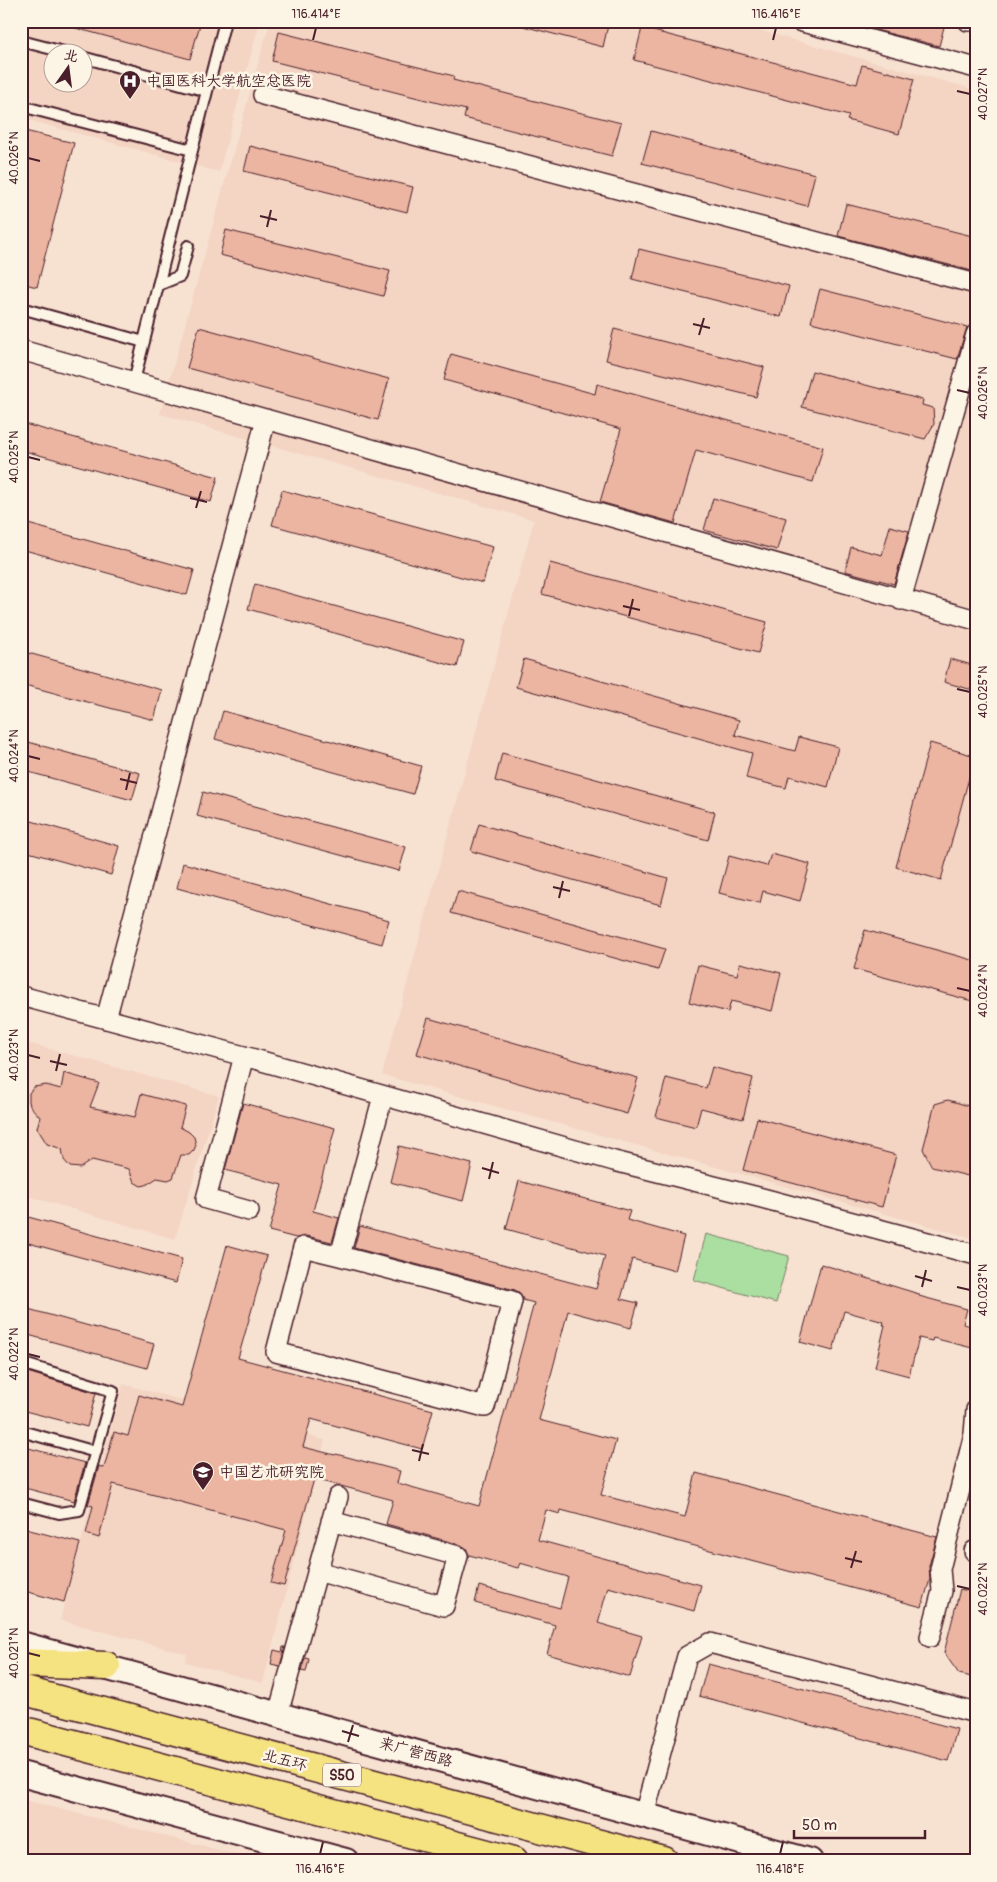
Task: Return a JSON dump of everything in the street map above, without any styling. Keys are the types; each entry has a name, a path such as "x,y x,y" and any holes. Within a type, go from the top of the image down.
{"highway":[{"path":"21,1663 106,1666"},
{"name":"北五环","path":"21,1690 664,1861"},
{"path":"21,1730 514,1861"}],"street":[{"path":"798,21 976,68"},
{"path":"262,95 976,284"},
{"path":"901,600 976,334"},
{"path":"21,350 976,620"},
{"path":"106,1019 266,419"},
{"path":"21,996 244,1056 614,1161 976,1255"},
{"path":"244,1056 206,1199 249,1211"},
{"path":"340,1256 383,1096"},
{"path":"303,1247 340,1256 512,1301 485,1406 276,1352 303,1247"},
{"path":"930,1637 942,1592 940,1569 974,1434 976,1410"},
{"path":"278,1714 338,1497"},
{"path":"317,1571 444,1606 458,1556 331,1520"},
{"path":"644,1815 687,1656 710,1643 976,1713"},
{"name":"来广营西路","path":"21,1644 810,1861"},
{"path":"21,1774 346,1861"}],"lane":[{"path":"134,381 225,21"},
{"path":"21,41 42,46"},
{"path":"92,61 207,91"},
{"path":"21,106 192,150"},
{"path":"158,285 180,276 188,246"},
{"path":"21,308 144,342"},
{"path":"21,1363 113,1391 80,1510 59,1513 21,1503"},
{"path":"21,1431 96,1452"}],"shaded area":[{"name":"中国医科大学航空总医院","path":"21,21 260,21 219,172 21,118"},
{"path":"270,21 725,21 976,90 976,1239 382,1075 534,520 160,414"},
{"path":"21,1041 219,1096 175,1239 21,1194"},
{"name":"中国艺术研究院","path":"123,1384 325,1440 263,1683 185,1662 187,1654 60,1620"},
{"path":"21,1799 262,1861 21,1861"}],"green space":[{"path":"706,1234 789,1256 776,1303 694,1280"}],"building":[{"path":"69,21 201,21 190,59 68,26"},
{"path":"523,21 609,21 603,47 523,26"},
{"path":"857,21 924,21 944,27 939,46 856,25"},
{"path":"642,28 857,84 862,65 914,79 899,134 847,120 849,116 634,60"},
{"path":"279,32 454,76 453,80 621,123 612,156 464,118 466,110 272,61"},
{"path":"21,130 74,143 37,287 21,283"},
{"path":"651,131 815,174 807,206 642,163"},
{"path":"250,146 413,187 407,212 244,171"},
{"path":"846,204 976,237 976,272 838,236"},
{"path":"226,230 390,271 383,296 220,255"},
{"path":"639,249 789,286 781,317 632,279"},
{"path":"820,289 967,327 957,359 811,322"},
{"path":"199,327 389,379 378,420 187,368"},
{"path":"614,329 764,367 756,397 606,360"},
{"path":"451,354 595,394 597,384 823,447 813,482 696,450 675,523 600,502 621,429 444,380"},
{"path":"812,371 923,400 922,405 933,408 934,424 925,439 802,407"},
{"path":"21,423 218,477 211,502 21,450"},
{"path":"282,490 493,547 483,583 272,525"},
{"path":"713,498 786,518 777,550 704,530"},
{"path":"21,522 194,570 187,595 21,549"},
{"path":"890,526 909,531 894,584 845,571 851,547 882,555"},
{"path":"550,563 767,622 758,653 542,594"},
{"path":"255,584 464,642 457,667 248,609"},
{"path":"21,651 162,690 154,720 21,684"},
{"path":"524,659 739,720 735,735 795,751 799,737 838,747 828,787 789,776 786,788 746,778 752,753 516,687"},
{"path":"950,659 976,666 976,691 944,682"},
{"path":"223,711 421,766 413,794 215,739"},
{"path":"21,740 140,773 132,800 21,770"},
{"path":"930,743 975,756 941,880 896,867"},
{"path":"502,753 715,812 708,840 495,781"},
{"path":"203,792 406,847 399,871 197,816"},
{"path":"21,818 119,846 111,875 21,850"},
{"path":"479,824 668,878 661,905 471,851"},
{"path":"771,854 810,864 800,901 763,891 760,903 719,893 729,856 767,866"},
{"path":"183,863 389,920 382,944 177,888"},
{"path":"458,891 665,949 658,970 451,913"},
{"path":"865,930 976,961 976,1002 854,969"},
{"path":"740,963 781,973 772,1011 731,1001 728,1012 689,1002 698,965 737,975"},
{"path":"428,1018 638,1078 627,1114 417,1054"},
{"path":"712,1067 753,1078 743,1119 701,1108 696,1127 656,1117 666,1078 706,1088"},
{"path":"64,1073 99,1083 90,1107 135,1117 141,1094 186,1106 180,1127 194,1137 196,1145 189,1155 181,1155 173,1178 168,1180 157,1178 141,1186 134,1182 129,1169 92,1160 80,1168 70,1167 64,1160 62,1149 47,1144 37,1128 40,1117 30,1106 29,1101 29,1093 34,1087 46,1085 61,1089"},
{"path":"948,1100 976,1108 976,1178 932,1167 923,1149 935,1104"},
{"path":"243,1103 335,1128 313,1211 339,1218 332,1242 306,1236 296,1238 269,1231 282,1185 225,1170"},
{"path":"757,1118 896,1155 882,1207 743,1170"},
{"path":"399,1146 472,1164 463,1201 390,1182"},
{"path":"519,1181 630,1211 627,1220 684,1236 675,1271 632,1259 621,1299 638,1303 631,1328 568,1311 539,1420 616,1440 601,1495 685,1517 696,1473 937,1537 929,1566 930,1579 922,1607 561,1510 560,1514 546,1510 538,1540 701,1585 694,1611 608,1587 598,1623 642,1636 630,1677 547,1654 555,1625 475,1603 479,1586 560,1608 568,1577 520,1563 518,1568 469,1555 466,1548 461,1545 386,1524 393,1500 341,1486 314,1479 284,1586 271,1583 286,1530 113,1484 99,1538 86,1534 93,1506 88,1505 99,1466 104,1468 114,1432 128,1436 139,1395 182,1407 227,1245 267,1256 238,1358 433,1410 422,1449 311,1419 303,1447 400,1471 397,1483 479,1506 534,1303 523,1300 520,1293 515,1290 354,1248 360,1226 596,1289 605,1256 506,1229"},
{"path":"21,1215 182,1259 176,1283 21,1241"},
{"path":"821,1264 919,1294 919,1296 967,1309 963,1324 976,1327 976,1349 933,1338 932,1341 919,1338 909,1376 875,1367 885,1325 883,1325 884,1322 844,1311 833,1351 800,1342"},
{"path":"21,1307 154,1344 147,1368 21,1333"},
{"path":"21,1370 96,1393 87,1427 21,1410"},
{"path":"21,1446 85,1463 74,1501 21,1487"},
{"path":"26,1529 80,1543 64,1602 21,1590 21,1547"},
{"path":"960,1589 976,1593 976,1678 959,1674 944,1653"},
{"path":"283,1647 285,1647 280,1666 271,1664 274,1650 282,1652"},
{"path":"305,1658 309,1659 306,1672 301,1671"},
{"path":"708,1664 957,1729 948,1761 699,1696"}],"place":[{"name":"中国医科大学航空总医院","path":"130,100"},
{"name":"中国艺术研究院","path":"203,1491"}]}
